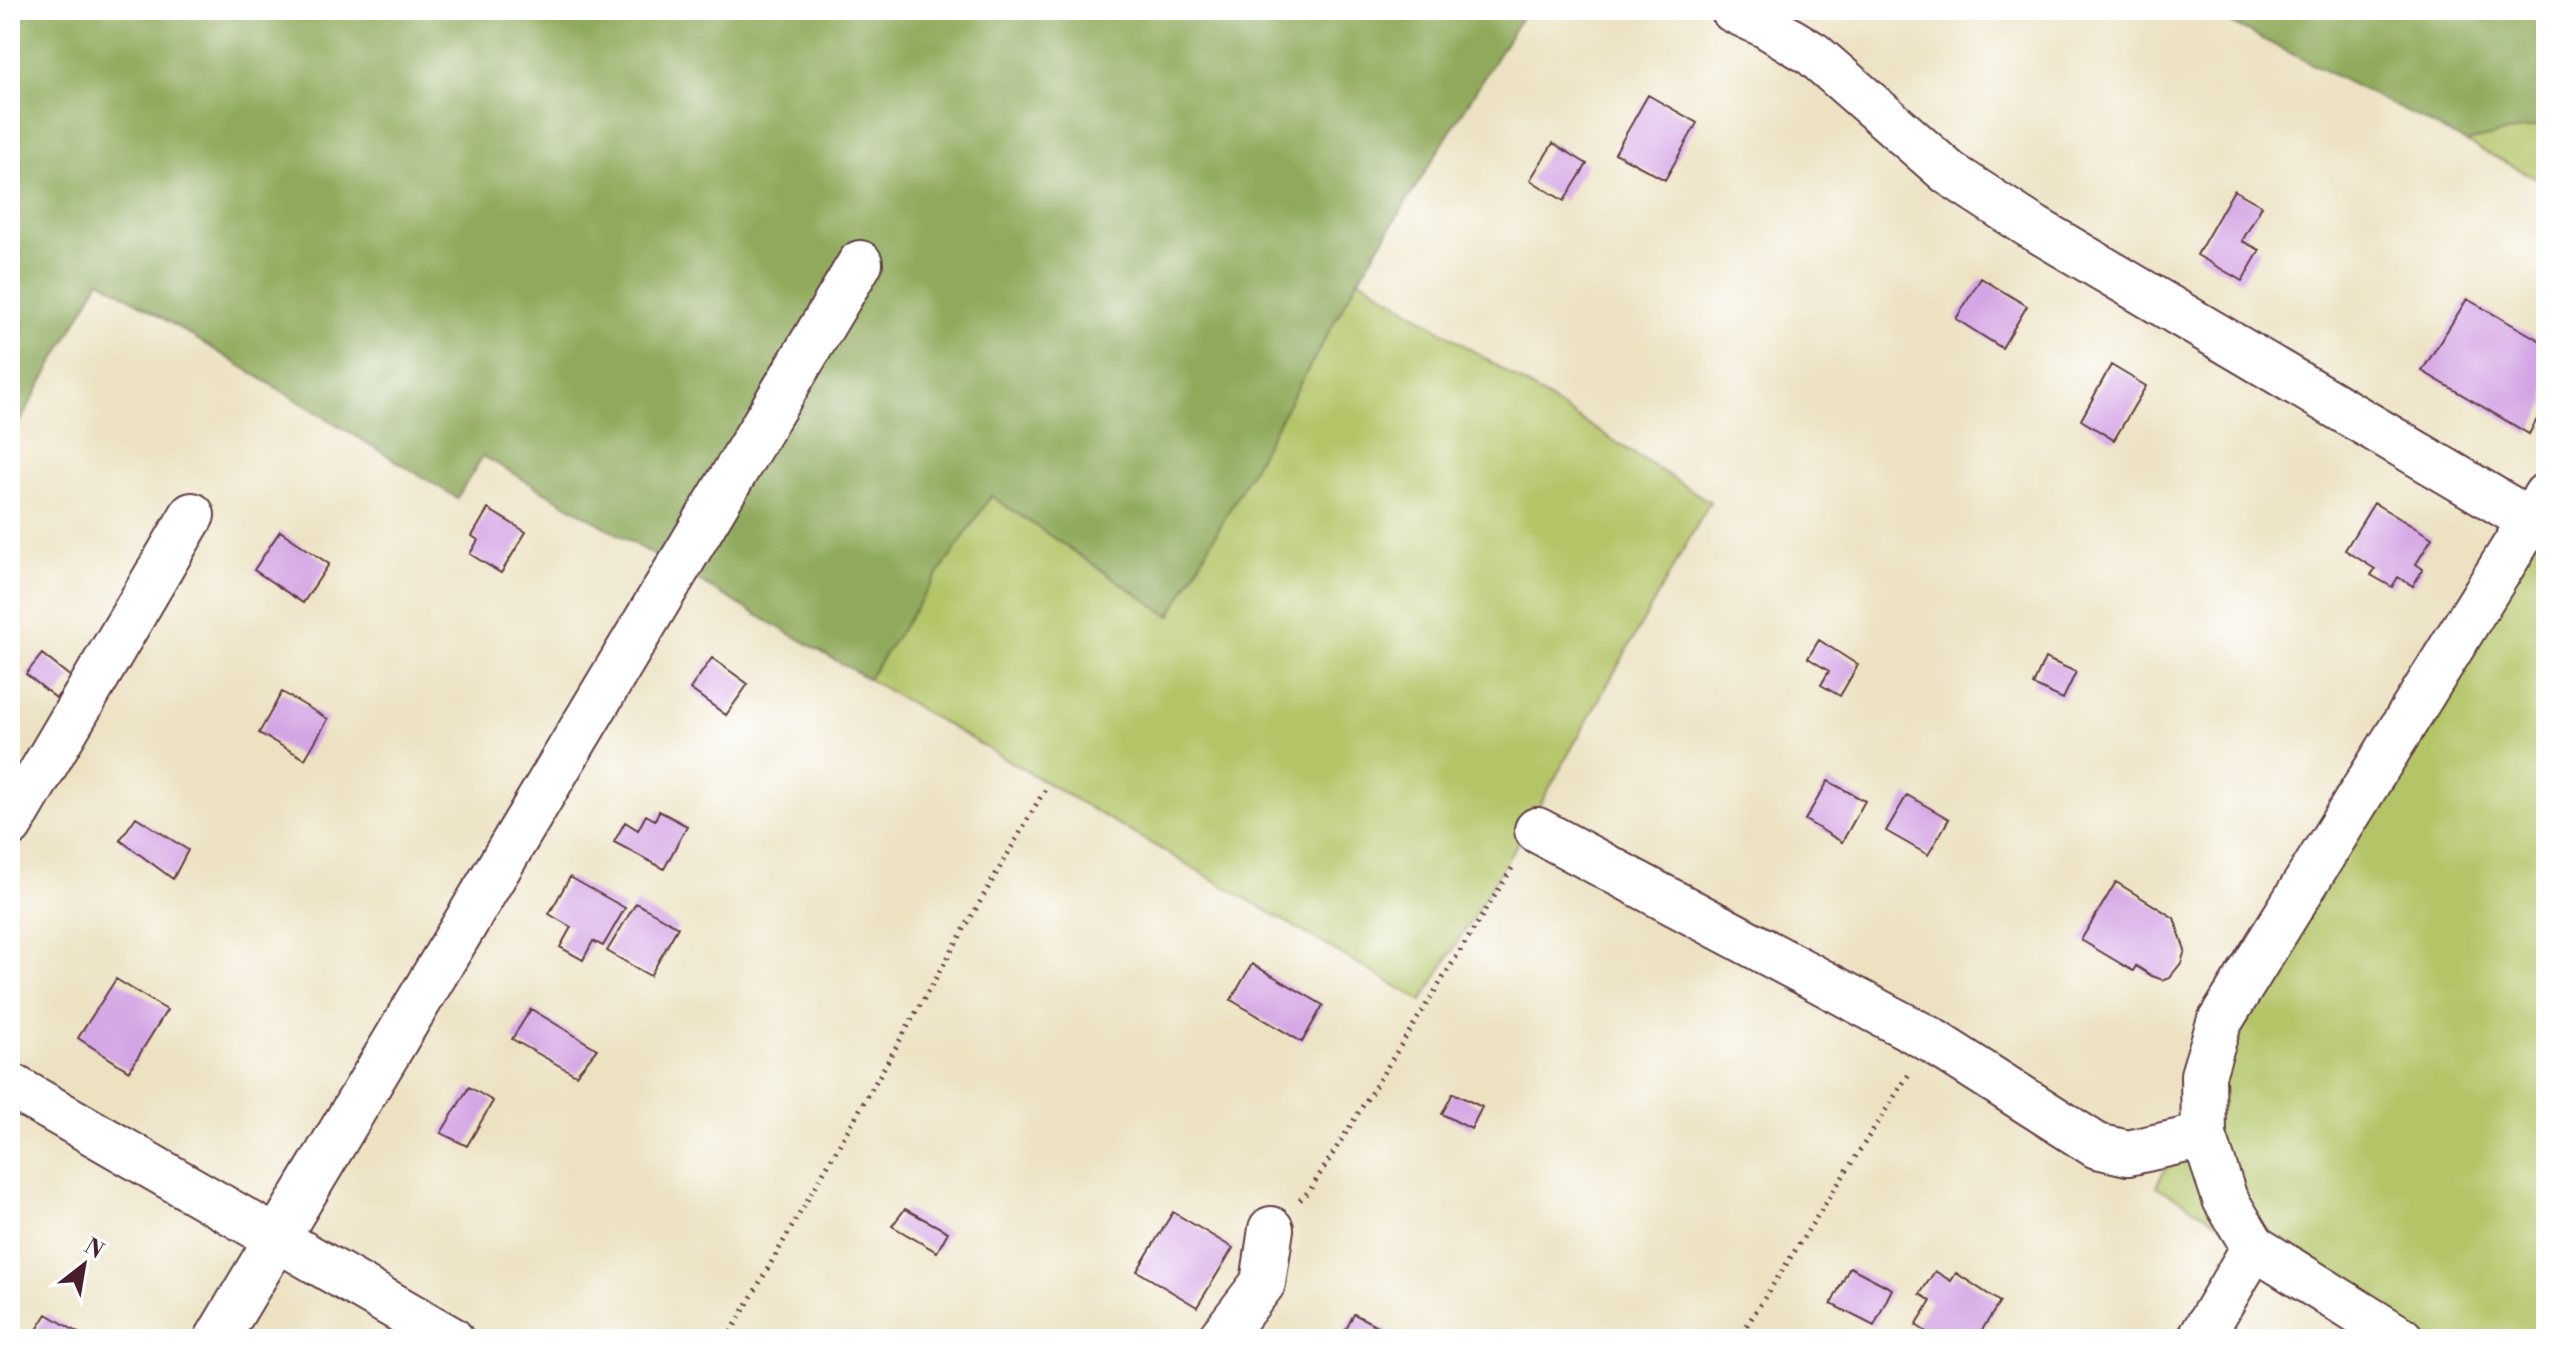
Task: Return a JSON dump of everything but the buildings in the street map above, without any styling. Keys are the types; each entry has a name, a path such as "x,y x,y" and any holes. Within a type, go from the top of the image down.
{"street":[{"path":"1733,10 1813,54 1949,173 2029,225 2539,508 2219,1023 2203,1075 2204,1136 2225,1199 2254,1247 2401,1339"},
{"path":"217,1339 860,263"},
{"path":"10,825 192,515"},
{"path":"1537,830 1931,1040 2097,1146 2128,1153 2204,1136"},
{"path":"10,1085 451,1339"},
{"path":"1220,1339 1263,1283 1271,1229"},
{"path":"2200,1339 2254,1247"}],"path":[{"path":"727,1339 1047,786"},
{"path":"1271,1229 1310,1190 1537,830"},
{"path":"1738,1339 1931,1040"}],"green space":[{"path":"10,10 1526,10 1359,278 1170,616 991,496 868,679 483,456 457,498 100,280 10,439"},
{"path":"2205,10 2546,10 2546,124 2466,142"},
{"path":"2546,124 2546,183 2466,142"},
{"path":"1359,278 1710,502 1532,819 1422,1001 868,679 991,496 1170,616"},
{"path":"2546,481 2546,1339 2415,1339 2156,1186"}]}
